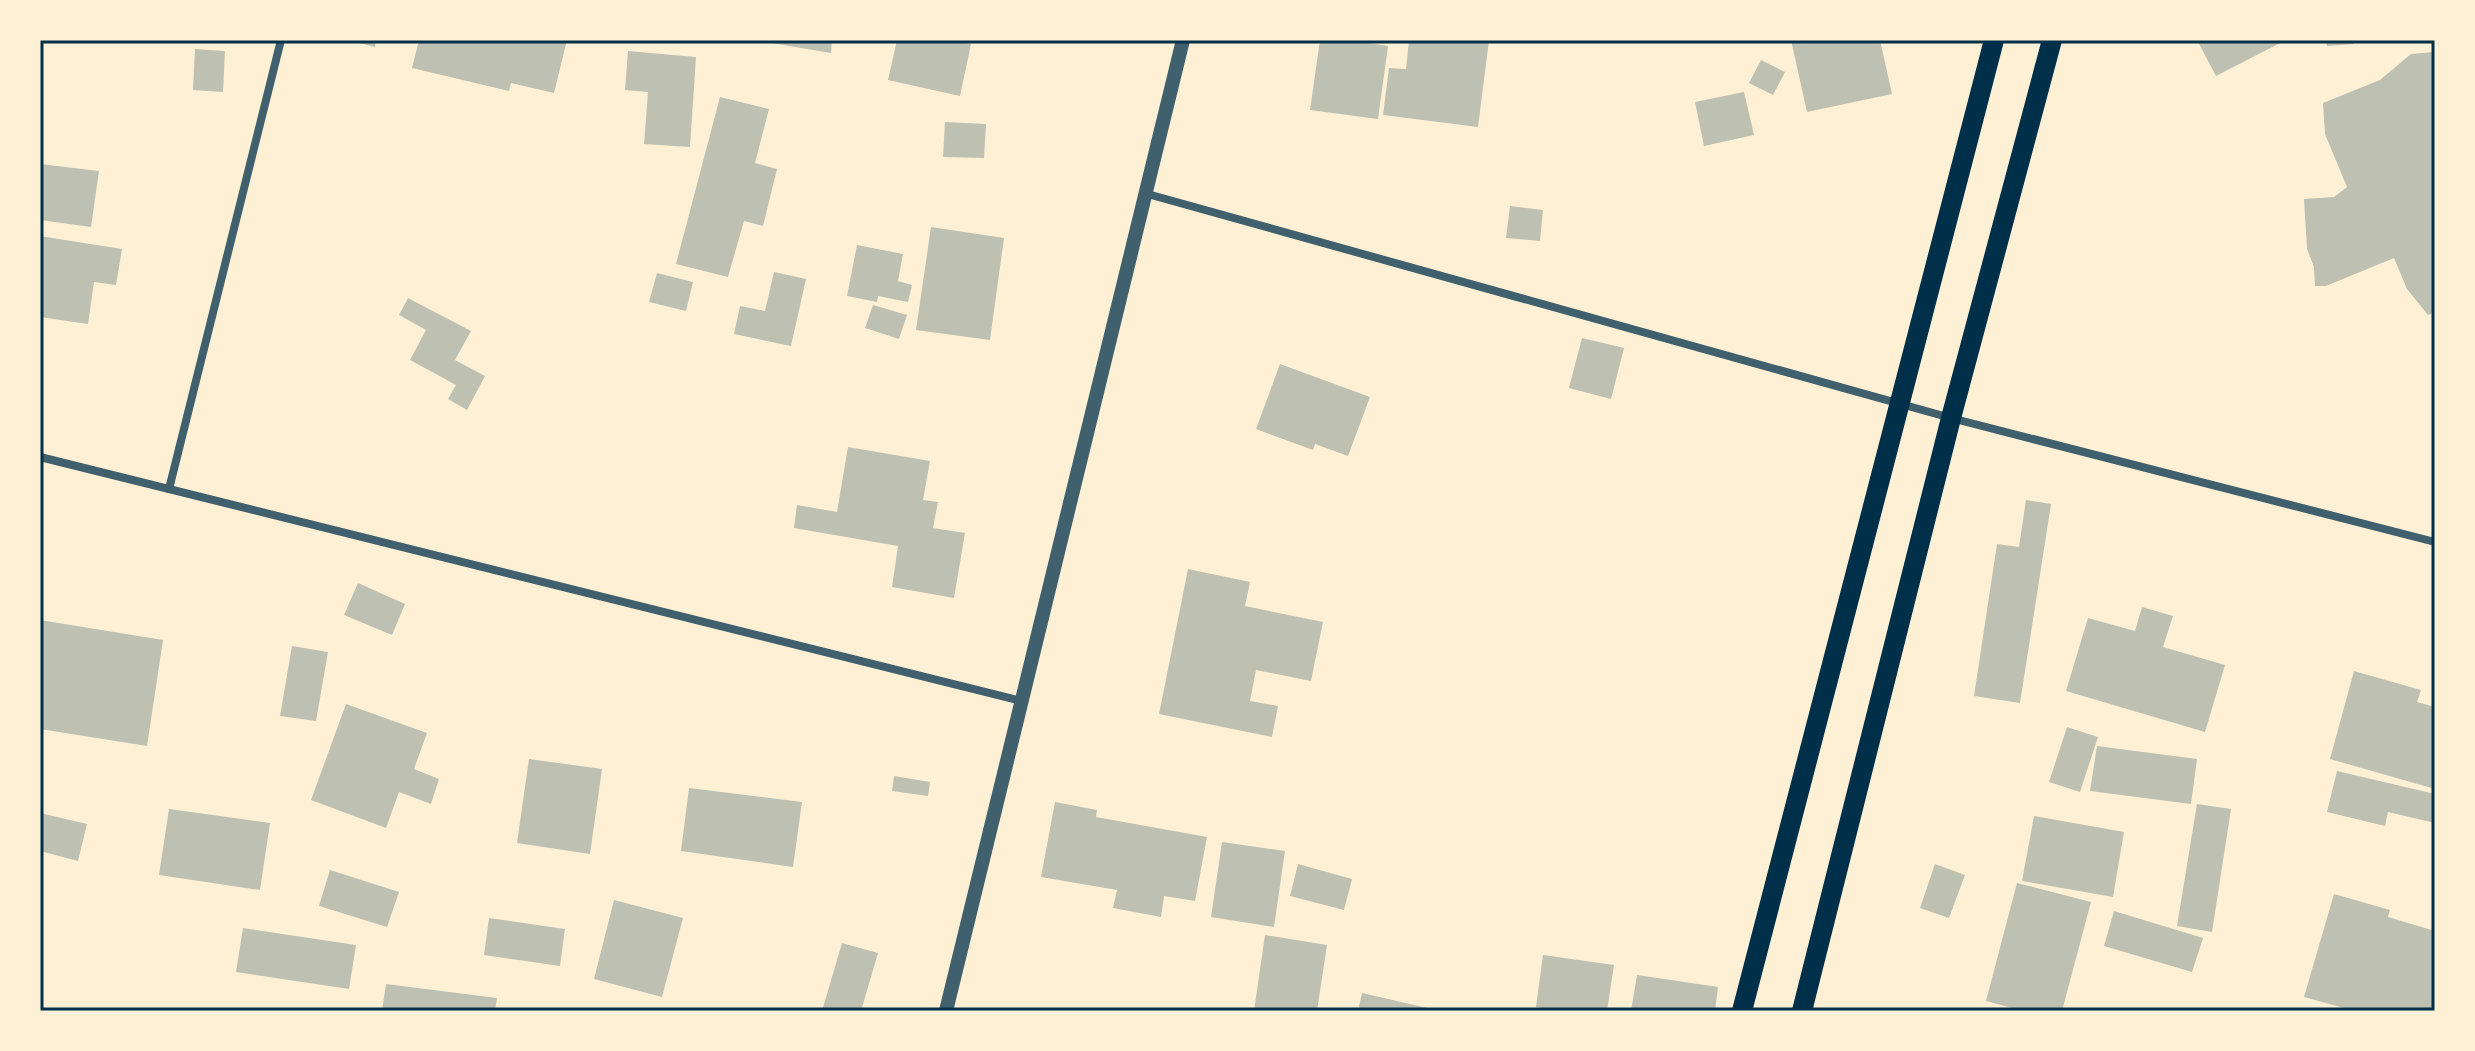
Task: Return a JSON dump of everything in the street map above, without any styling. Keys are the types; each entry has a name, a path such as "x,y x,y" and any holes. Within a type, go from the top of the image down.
{"main road":[{"path":"1742,1011 1994,40"},
{"path":"1802,1011 1951,418 2052,40"}],"street":[{"path":"169,489 281,40"},
{"path":"946,1011 1183,40"},
{"path":"1144,193 1951,418 2435,542"},
{"path":"40,457 1022,701"}],"building":[{"path":"348,40 376,40 375,47"},
{"path":"419,40 567,40 554,93 511,83 509,91 412,68"},
{"path":"753,40 832,40 831,53"},
{"path":"897,40 951,40 971,44 960,96 888,80"},
{"path":"1320,40 1349,40 1388,46 1378,119 1310,110"},
{"path":"1409,40 1489,40 1478,127 1383,115 1389,68 1406,69"},
{"path":"1791,40 1880,40 1892,94 1807,112"},
{"path":"2197,40 2286,40 2216,76"},
{"path":"2326,40 2354,40 2354,44 2327,46"},
{"path":"195,49 225,51 223,92 193,90"},
{"path":"628,51 696,57 690,147 644,144 648,92 625,90"},
{"path":"2435,52 2435,312 2428,315 2407,289 2394,258 2326,286 2315,286 2314,267 2307,249 2304,199 2334,197 2347,187 2325,134 2323,103 2380,80 2411,54"},
{"path":"1761,60 1785,72 1773,95 1749,83"},
{"path":"1744,92 1754,135 1704,146 1695,102"},
{"path":"720,97 769,109 755,163 777,169 763,226 744,221 728,277 676,264"},
{"path":"945,122 986,124 984,158 943,157"},
{"path":"40,164 99,171 91,227 40,220"},
{"path":"1510,206 1543,210 1540,241 1506,238"},
{"path":"931,227 1004,238 990,340 916,330"},
{"path":"40,236 122,249 116,285 94,282 88,324 40,317"},
{"path":"857,245 903,254 898,281 912,285 908,302 878,296 877,302 847,296"},
{"path":"774,272 806,279 791,346 734,334 740,306 765,311"},
{"path":"657,273 693,282 686,311 649,302"},
{"path":"408,298 471,331 455,360 485,376 467,410 448,399 456,385 410,360 426,330 399,315"},
{"path":"873,305 907,315 899,339 865,328"},
{"path":"1582,338 1624,348 1611,399 1569,388"},
{"path":"1280,364 1370,397 1348,456 1315,444 1313,450 1256,429"},
{"path":"848,447 930,461 923,500 938,502 933,528 965,533 954,598 892,587 898,546 794,528 797,505 837,512"},
{"path":"2026,500 2051,504 2020,703 1974,696 1997,544 2019,547"},
{"path":"1188,569 1250,582 1245,606 1323,622 1311,681 1256,670 1250,701 1278,706 1272,737 1159,714"},
{"path":"358,583 405,604 392,635 344,615"},
{"path":"2142,607 2173,616 2163,647 2225,665 2205,732 2066,691 2088,618 2135,631"},
{"path":"40,620 163,640 147,746 40,729"},
{"path":"292,646 328,652 316,721 280,716"},
{"path":"2354,671 2421,690 2417,702 2435,707 2435,789 2330,759"},
{"path":"346,704 427,733 414,769 439,779 431,804 399,792 386,828 311,800"},
{"path":"2067,727 2098,737 2080,792 2049,782"},
{"path":"2097,746 2197,759 2191,804 2090,791"},
{"path":"529,759 602,769 590,854 517,843"},
{"path":"2337,771 2435,794 2435,823 2388,812 2385,826 2327,812"},
{"path":"894,776 930,782 928,796 892,791"},
{"path":"689,788 802,802 793,867 681,851"},
{"path":"1055,802 1097,810 1096,817 1207,837 1195,901 1164,896 1161,917 1113,908 1117,890 1041,877"},
{"path":"2197,804 2231,809 2212,932 2177,926"},
{"path":"169,809 270,823 260,890 159,875"},
{"path":"40,813 87,824 78,861 40,851"},
{"path":"2034,816 2124,832 2113,897 2022,881"},
{"path":"1222,842 1285,851 1274,927 1211,917"},
{"path":"1298,864 1352,879 1344,910 1290,896"},
{"path":"1935,864 1965,875 1949,918 1920,908"},
{"path":"330,870 399,892 387,927 319,906"},
{"path":"2017,883 2091,902 2062,1011 2024,1011 1986,1001"},
{"path":"2334,894 2390,910 2388,917 2435,931 2435,1011 2355,1011 2304,997"},
{"path":"614,900 683,918 662,997 594,979"},
{"path":"2114,911 2203,938 2192,972 2104,946"},
{"path":"489,918 565,929 560,966 484,955"},
{"path":"243,928 356,945 349,989 236,972"},
{"path":"1265,935 1327,945 1317,1011 1254,1011"},
{"path":"842,943 878,953 861,1011 822,1011"},
{"path":"1543,955 1614,965 1607,1011 1564,1011 1536,1007"},
{"path":"1637,975 1718,987 1715,1011 1631,1011"},
{"path":"386,984 497,998 495,1011 382,1011"},
{"path":"1362,993 1436,1010 1436,1011 1358,1011"}]}
